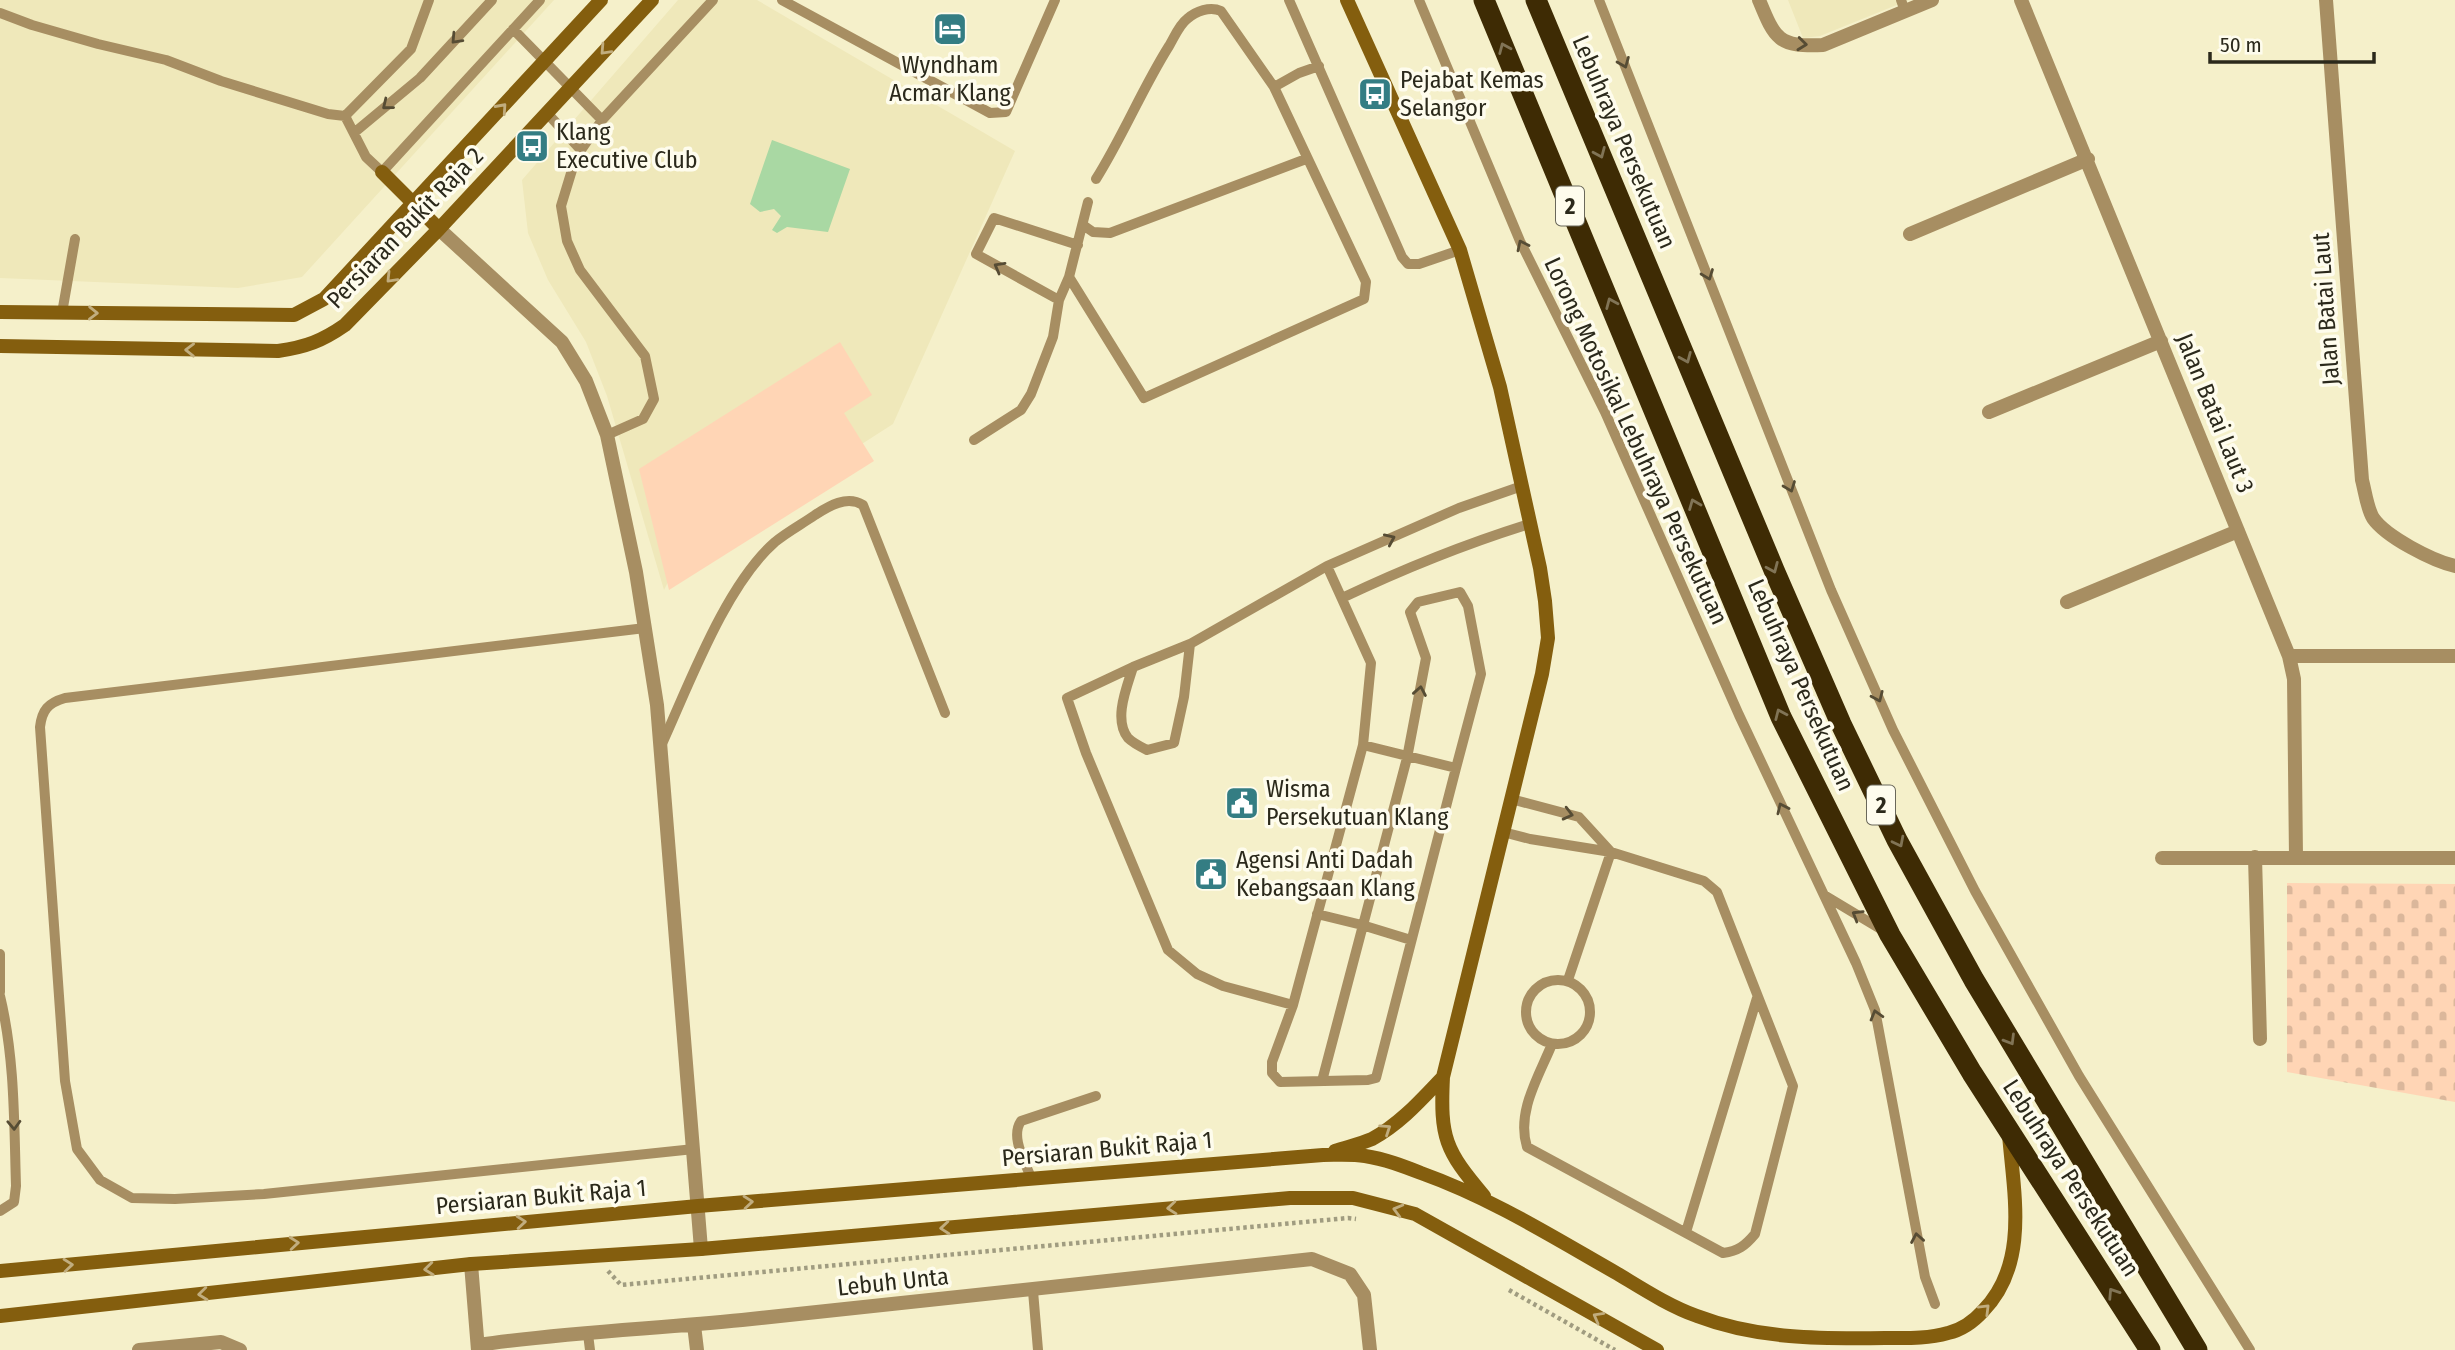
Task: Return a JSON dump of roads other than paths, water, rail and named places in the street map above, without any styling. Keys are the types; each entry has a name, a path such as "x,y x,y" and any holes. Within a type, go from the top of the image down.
{"highway":[{"name":"Lebuhraya Persekutuan","path":"1484,0 1781,717 1890,935 2009,1131 2150,1350"},
{"name":"Lebuhraya Persekutuan","path":"1536,0 1774,570 1841,724 1897,840 1974,980 2197,1350"}],"street":[{"name":"Persiaran Bukit Raja 2","path":"0,312 294,315 324,299 601,0"},
{"name":"Persiaran Bukit Raja 2","path":"0,346 249,351 302,348 327,337 345,325 439,229 652,0"},
{"path":"1347,0 1460,250 1500,387 1540,568 1548,638 1542,674 1443,1077 1443,1133 1458,1166 1488,1200"},
{"path":"1759,0 1769,26 1782,41 1805,46 1823,45 1903,6 1933,0"},
{"name":"Jalan Batai Laut 3","path":"2021,0 2289,656 2294,680 2297,857"},
{"name":"Jalan Batai Laut","path":"2326,0 2362,480 2373,518 2403,544 2455,566"},
{"path":"1910,234 2088,159"},
{"path":"382,172 413,205 562,342 586,380 607,435 636,572 661,746 701,1249"},
{"path":"1989,412 2161,341"},
{"path":"2067,602 2238,531"},
{"path":"2289,656 2455,656"},
{"path":"2255,857 2260,1039"},
{"path":"2162,858 2455,858"},
{"path":"1323,1155 1370,1140 1388,1129 1413,1110 1443,1077"},
{"name":"Persiaran Bukit Raja 1","path":"0,1271 698,1206 1323,1155 1363,1155 1451,1183 1488,1200 1655,1296 1696,1316 1786,1337 1925,1337 1949,1333 1979,1316 1993,1301 2005,1280 2014,1254 2016,1219 2009,1131"},
{"path":"0,1316 471,1264 701,1249 1290,1198 1353,1198 1415,1214 1657,1350"},
{"name":"Lebuh Unta","path":"478,1347 517,1339 694,1325 1033,1291 1312,1259 1350,1274 1364,1295 1370,1350"},
{"path":"471,1264 478,1347"},
{"path":"694,1325 697,1350"},
{"path":"139,1350 220,1342 240,1350"}],"lane":[{"path":"345,116 411,49 429,0"},
{"path":"355,132 420,78 492,0"},
{"path":"345,116 366,157 382,172 540,0"},
{"path":"607,435 643,419 654,398 645,356 580,270 567,241 561,206 581,150 601,120 713,0"},
{"path":"782,0 990,113 1006,112 1055,0"},
{"path":"1289,0 1402,257 1408,264 1419,264 1460,250"},
{"name":"Lorong Motosikal Lebuhraya Persekutuan","path":"1419,0 1520,241 1605,412 1739,715 1856,963 1875,1010 1925,1277 1935,1304"},
{"path":"1599,0 1831,590 1893,730 1975,891 2079,1076 2250,1350"},
{"path":"1069,277 1144,398 1364,299 1366,282 1274,87 1221,11 1214,8 1202,10 1185,20 1159,61 1117,145 1096,179"},
{"path":"0,13 72,36 166,60 221,81 328,114 345,116"},
{"path":"513,29 601,120"},
{"path":"1274,87 1299,73 1319,66"},
{"path":"547,113 581,150"},
{"path":"1083,225 1093,232 1110,233 1306,159"},
{"path":"974,440 1021,410 1031,394 1053,337 1059,300 1069,277 1088,202"},
{"path":"1059,300 976,254 994,218 1078,245"},
{"path":"62,313 75,239"},
{"path":"1293,1005 1223,986 1197,974 1168,950 1086,753 1067,698 1133,667 1189,645 1327,566 1459,508 1521,486"},
{"path":"661,746 719,620 755,563 776,541 829,506 841,502 856,501 863,505 945,713"},
{"path":"1342,598 1471,542 1529,524"},
{"path":"1322,1081 1407,758 1426,658 1410,612 1418,602 1460,592 1468,607 1481,674 1376,1078 1368,1080 1280,1082 1272,1073 1272,1062 1293,1005 1363,745 1371,663 1327,566"},
{"path":"645,628 53,701 46,708 40,727 65,1081 77,1149 100,1180 132,1198 175,1199 264,1194 694,1149"},
{"path":"1133,667 1123,701 1122,725 1129,739 1147,750 1174,743 1184,697 1189,645"},
{"path":"1363,745 1456,768"},
{"path":"1511,799 1579,817 1611,852"},
{"path":"1503,832 1611,852 1704,881 1717,891 1793,1086 1755,1234 1746,1245 1736,1252 1723,1253 1527,1147 1522,1133 1523,1117 1552,1044"},
{"path":"1568,980 1611,852"},
{"path":"1824,895 1890,935"},
{"path":"1317,914 1411,940"},
{"path":"0,954 0,994 11,1057 16,1186 14,1202 0,1210"},
{"path":"1568,980 1585,993 1591,1014 1588,1025 1573,1041 1552,1044 1542,1040 1528,1025 1527,1004 1531,994 1547,981 1568,980"},
{"path":"1686,1232 1757,998"},
{"path":"1031,1178 1017,1137 1017,1128 1021,1121 1096,1096"},
{"path":"1033,1291 1038,1350"},
{"path":"589,1334 590,1350"}],"place":[{"name":"Wyndham Acmar Klang","path":"950,29"},
{"name":"Pejabat Kemas Selangor","path":"1375,94"},
{"name":"Klang Executive Club","path":"532,146"},
{"name":"Wisma Persekutuan Klang","path":"1242,803"},
{"name":"Agensi Anti Dadah Kebangsaan Klang","path":"1211,874"}]}
